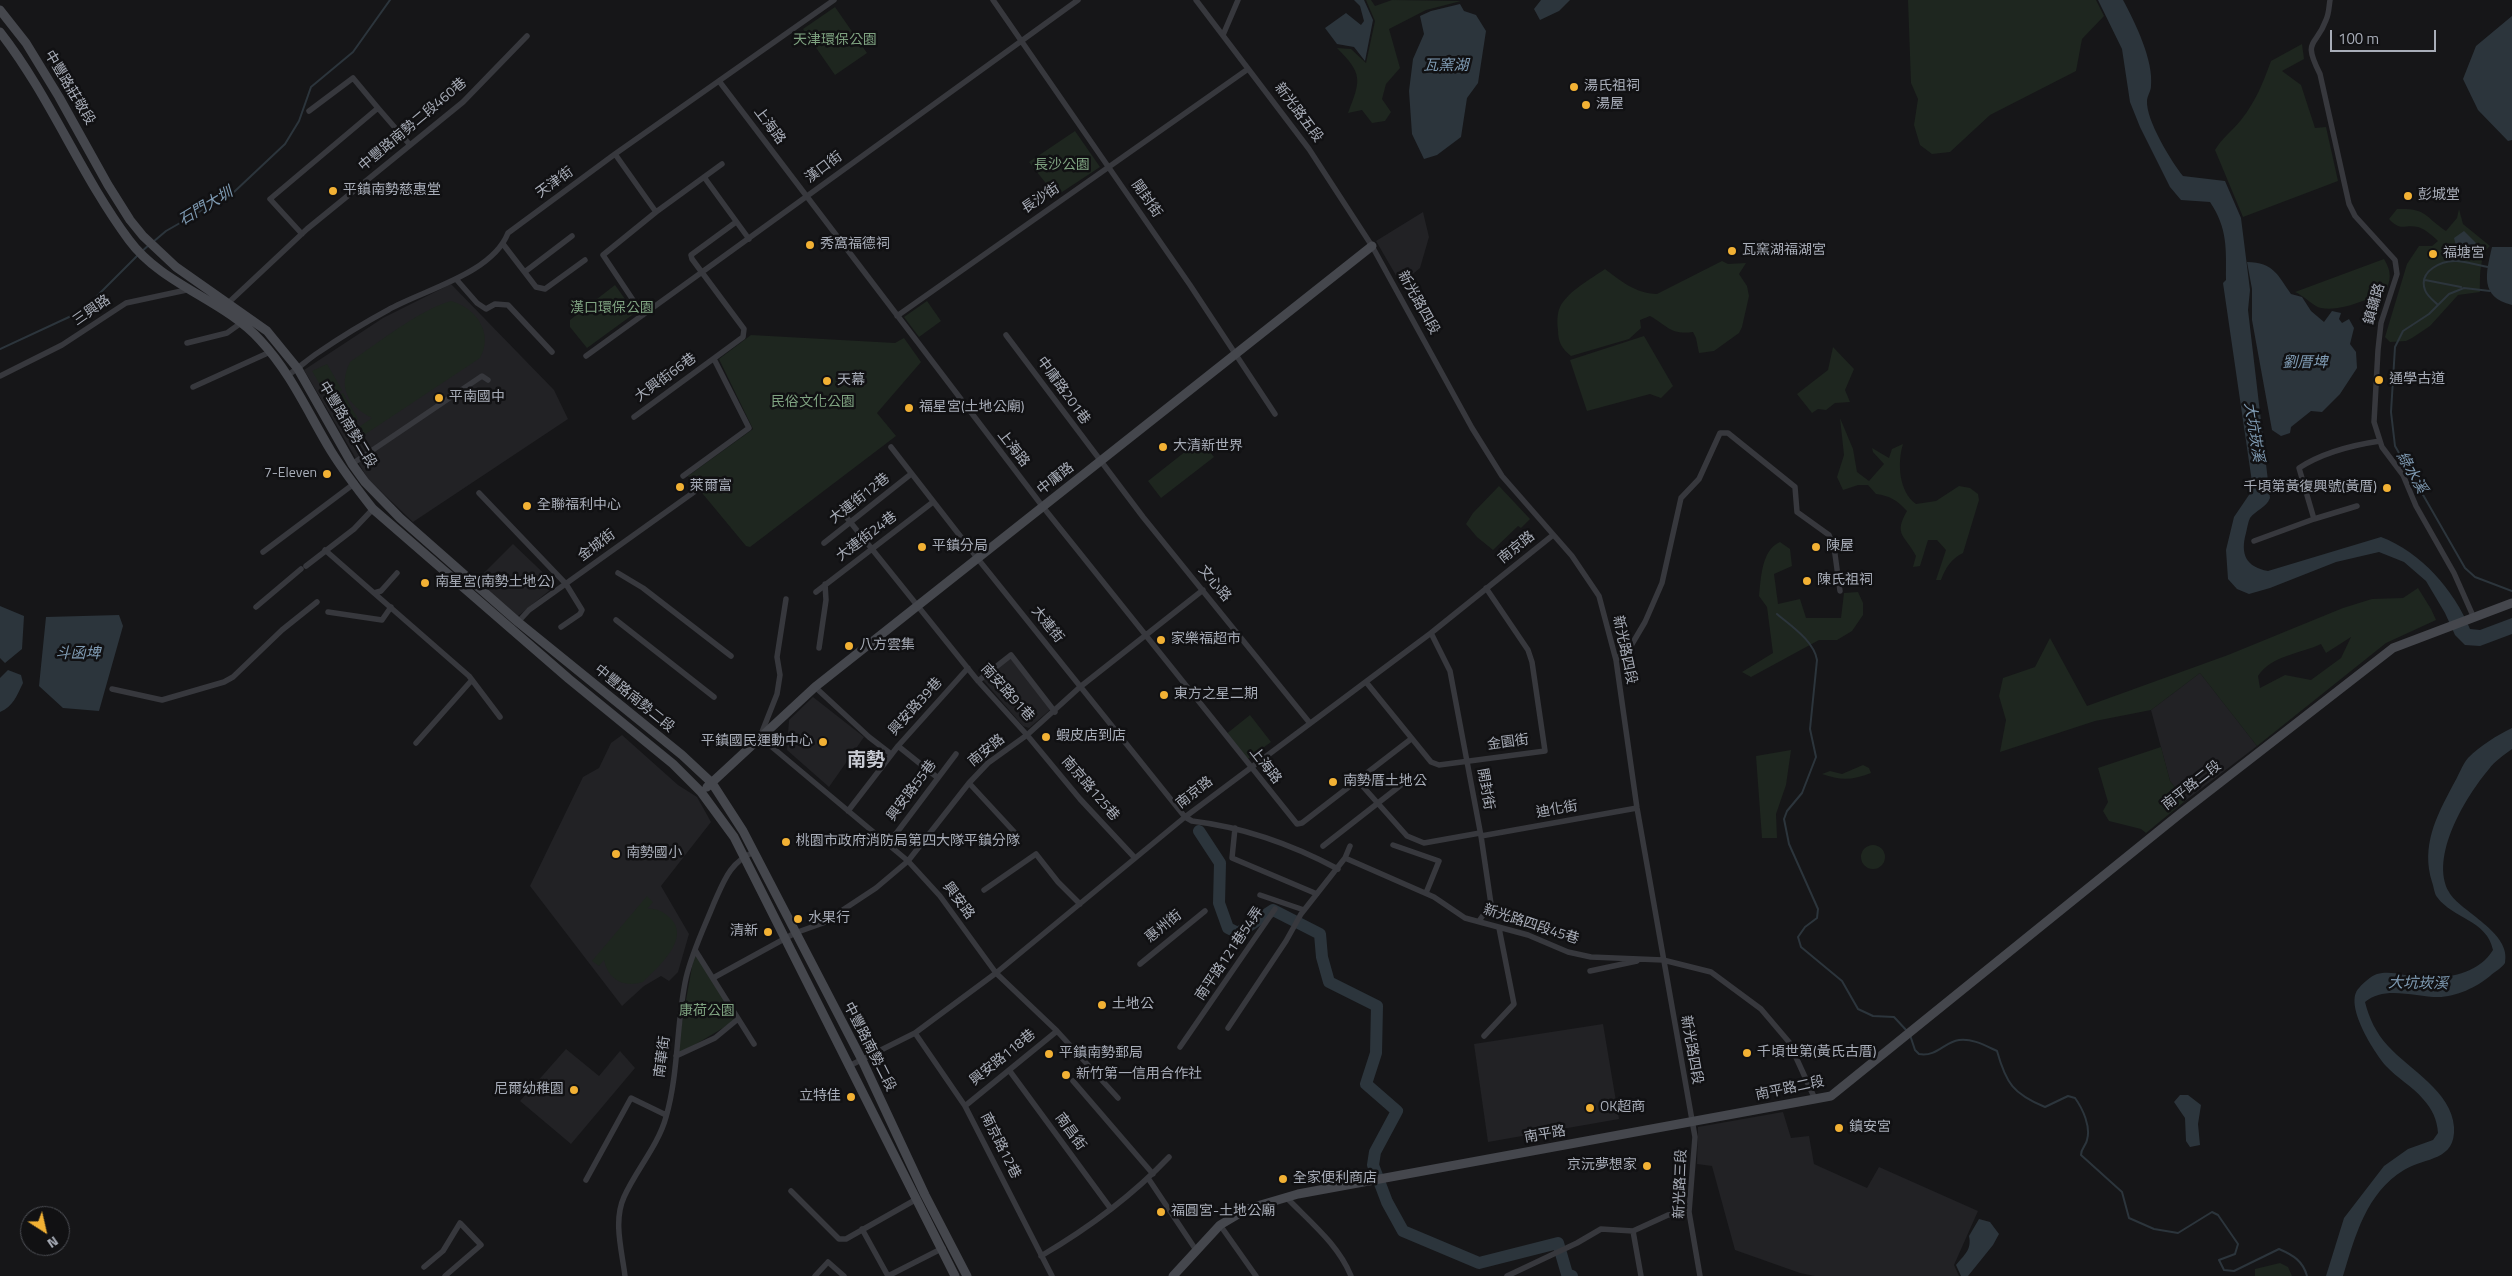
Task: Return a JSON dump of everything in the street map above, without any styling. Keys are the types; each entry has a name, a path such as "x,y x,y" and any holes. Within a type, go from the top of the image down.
{"main road":[{"name":"中豐路莊敬段","path":"0,10 26,43 59,97 108,185 143,236"},
{"name":"中豐路莊敬段","path":"0,32 15,50 47,103 103,203 135,248"},
{"name":"中豐路南勢二段","path":"143,236 176,267 267,330 298,369 352,464 400,518 518,622 682,755 712,783 743,831 754,852 862,1060 925,1195 968,1276"},
{"name":"中庸路","path":"701,792 815,687 1372,246"},
{"name":"中豐路南勢二段","path":"135,248 190,290 241,323 270,352 288,374 352,484 373,509 569,678 673,764 701,792 734,837 744,856 915,1200 955,1276"},
{"name":"南平路二段","path":"1691,1123 1831,1096 2180,812 2393,648 2512,602"},
{"name":"南平路","path":"1286,1197 1691,1123"},
{"path":"1173,1276 1220,1225 1247,1209 1286,1197"}],"street":[{"name":"天津街","path":"288,374 389,309 456,279 494,253 503,244 508,233 615,154 834,0"},
{"name":"開封街","path":"993,0 1236,354 1275,414"},
{"name":"漢口街","path":"586,356 1078,0"},
{"name":"新光路五段","path":"1196,0 1310,148 1372,246"},
{"path":"1223,35 1238,0"},
{"name":"鎮鏞路","path":"2330,0 2326,20 2311,43 2312,59 2323,86 2349,204 2355,216 2395,260 2397,274 2381,323 2374,422 2382,447 2403,475 2416,506 2454,574 2471,618"},
{"name":"中豐路南勢二段460巷","path":"222,311 229,302 302,234 463,102 527,36"},
{"name":"長沙街","path":"897,316 1248,69"},
{"path":"309,111 353,78 410,145"},
{"name":"上海路","path":"720,81 1042,507 1297,824 1302,823 1358,781"},
{"path":"302,234 270,199 378,108"},
{"path":"615,154 656,212"},
{"path":"643,315 602,255 656,212 722,164"},
{"path":"704,178 749,239"},
{"name":"大興街66巷","path":"634,417 743,337 744,330 701,273 692,260 691,255 736,222"},
{"path":"526,271 572,236"},
{"path":"503,244 526,271 536,287 545,289 585,260"},
{"name":"新光路四段","path":"1372,246 1472,428 1502,476 1572,556 1599,596 1616,660 1637,808 1691,1123"},
{"path":"456,279 477,304 486,309 495,304 508,305 552,352"},
{"name":"三興路","path":"0,376 62,345 126,302 205,286"},
{"path":"187,343 227,332 241,323"},
{"name":"中庸路201巷","path":"1006,335 1100,462"},
{"path":"193,387 270,352"},
{"path":"683,476 749,428 714,359"},
{"path":"352,464 482,376 488,380"},
{"path":"1616,660 1632,644 1645,622 1662,583 1682,498 1699,479 1720,433 1728,433 1795,488 1797,512 1829,535 1834,547 1840,591"},
{"path":"2314,519 2299,468 2308,462 2359,444 2380,441"},
{"name":"大連街","path":"891,448 1080,687 1185,816"},
{"name":"文心路","path":"1100,462 1310,722"},
{"name":"大連街12巷","path":"824,543 911,474"},
{"path":"263,552 362,477"},
{"name":"金城街","path":"518,622 529,610 694,492"},
{"path":"479,493 566,584 582,610 580,614 561,627"},
{"name":"大連街24巷","path":"816,592 933,502"},
{"path":"2254,541 2314,519 2357,506"},
{"path":"256,607 325,550 354,529 373,509"},
{"name":"南安路91巷","path":"843,513 978,681 1028,735"},
{"name":"南京路","path":"849,1066 915,1033 996,973 1185,816 1431,633 1553,535"},
{"path":"325,550 471,680 500,717"},
{"path":"374,593 381,591 397,573"},
{"path":"618,573 643,588 731,656"},
{"path":"819,648 826,600 825,584"},
{"name":"金園街","path":"1366,682 1430,762 1439,765 1545,751 1532,662 1528,650 1486,588"},
{"name":"南安路","path":"713,978 795,933 823,923 876,888 908,861 969,783 988,763 1028,735 1080,687 1146,637 1203,590"},
{"name":"中庸路","path":"760,737 777,694 780,674 777,657 786,599"},
{"path":"112,690 162,700 224,682 233,678 282,630 317,602"},
{"path":"328,612 382,620 391,607"},
{"path":"616,620 714,697"},
{"name":"開封街","path":"1431,633 1450,671 1481,835 1491,904 1478,921"},
{"path":"978,681 1011,655 1055,712"},
{"name":"興安路39巷","path":"848,812 898,746 968,668"},
{"path":"416,743 471,680"},
{"path":"815,687 869,737 892,754"},
{"name":"南京路125巷","path":"1028,735 1080,799 1135,858"},
{"name":"興安路","path":"760,737 848,812 889,843 908,861 940,896 996,973 1057,1031 1118,1098"},
{"path":"1358,781 1411,740"},
{"path":"898,746 938,778"},
{"name":"興安路55巷","path":"889,843 956,754"},
{"path":"1323,846 1378,805 1410,778"},
{"name":"迪化街","path":"1358,781 1398,830 1424,843 1637,808"},
{"path":"969,783 1018,836"},
{"path":"1185,816 1192,820 1235,828 1323,861 1338,869"},
{"path":"1235,828 1232,858 1317,894"},
{"path":"1393,845 1439,861 1426,893"},
{"path":"1228,1028 1303,912 1338,869 1350,846"},
{"name":"南華街","path":"625,1276 618,1233 623,1199 651,1151 666,1115 686,978 695,950 730,867 744,856 754,852"},
{"path":"984,890 1036,854 1058,882 1080,904"},
{"name":"新光路四段45巷","path":"1345,858 1426,893 1465,918 1528,935 1568,952 1590,957 1663,960 1711,972 1761,1009 1789,1042 1815,1100"},
{"path":"1260,894 1303,912"},
{"name":"南平路121巷54弄","path":"1180,1047 1206,1012 1274,909"},
{"name":"惠州街","path":"1140,964 1205,911"},
{"path":"1484,1036 1514,1004 1499,928"},
{"path":"695,950 754,1044"},
{"path":"1590,970 1647,959"},
{"path":"676,1056 716,1038 738,1019"},
{"name":"興安路118巷","path":"965,1106 1057,1031"},
{"name":"南京路12巷","path":"915,1033 965,1106 1052,1276"},
{"name":"南昌街","path":"1009,1070 1110,1209"},
{"path":"1072,1081 1151,1176 1196,1250"},
{"path":"586,1180 631,1098 666,1115"},
{"name":"新光路三段","path":"1691,1123 1695,1137 1689,1212 1700,1276"},
{"path":"1042,1256 1079,1233 1151,1176 1169,1158"},
{"path":"791,1191 839,1239 846,1238 915,1200"},
{"path":"1286,1197 1333,1244 1349,1276"},
{"path":"1507,1276 1601,1229 1633,1232 1668,1215 1689,1212"},
{"path":"424,1267 443,1251 460,1223 481,1245 444,1276"},
{"path":"1220,1225 1256,1276"},
{"path":"862,1229 888,1276 951,1243"},
{"path":"1633,1232 1641,1276"},
{"path":"814,1276 828,1262 844,1276"}],"shaded area":[{"path":"1423,212 1429,237 1420,268 1401,284 1376,241"},
{"name":"平南國中","path":"451,284 554,390 568,419 413,522 368,479 304,370 383,318"},
{"path":"513,544 556,585 517,617 476,581"},
{"path":"1010,657 1051,709 1029,728 1023,726 983,680"},
{"path":"2200,673 2257,746 2185,801 2170,781 2151,710"},
{"name":"平鎮國民運動中心","path":"813,697 864,737 829,787 787,750 789,720"},
{"name":"南勢國小","path":"622,735 678,785 697,797 711,822 661,886 689,934 678,972 669,981 661,976 644,986 622,1006 530,886 583,777 599,768 611,743"},
{"path":"1603,1024 1619,1119 1488,1142 1474,1044"},
{"name":"尼爾幼稚園","path":"566,1049 599,1076 620,1051 635,1068 571,1144 520,1101"},
{"path":"1783,1112 1791,1138 1809,1136 1814,1164 1867,1188 1879,1167 1978,1211 1954,1265 1959,1276 1815,1276 1800,1273 1735,1250 1712,1166 1697,1164 1698,1127"}],"green space":[{"path":"1366,0 1371,0 1375,6 1392,0 1461,1 1426,10 1389,29 1400,68 1386,84 1382,99 1391,112 1385,121 1372,123 1362,110 1348,113 1355,93 1357,78 1352,64 1337,48 1351,49 1366,63 1375,21"},
{"path":"1908,0 2096,0 2104,16 2082,39 2076,71 1990,115 1950,152 1932,154 1920,145 1914,125 1918,99 1911,83"},
{"name":"天津環保公園","path":"835,7 867,53 835,75 803,29"},
{"path":"2302,44 2304,59 2282,71 2301,85 2315,128 2326,127 2338,181 2243,217 2215,150 2251,106 2271,61"},
{"name":"長沙公園","path":"1075,131 1100,167 1056,196 1029,162"},
{"path":"2397,209 2420,212 2446,231 2457,218 2459,209 2463,224 2490,246 2486,250 2482,261 2480,292 2458,295 2430,326 2406,341 2390,342 2385,337 2407,264 2419,246 2432,246 2438,241 2421,228 2400,226 2393,223 2389,219"},
{"path":"2384,259 2390,276 2385,293 2345,307 2329,309 2318,307 2295,292"},
{"path":"1722,261 1728,264 1746,263 1739,274 1747,286 1749,296 1739,333 1714,351 1699,353 1693,332 1674,331 1650,316 1640,320 1641,328 1629,339 1571,356 1561,345 1557,324 1560,307 1568,296 1605,269 1635,289 1657,294"},
{"name":"漢口環保公園","path":"615,285 635,313 587,348 570,327 570,320"},
{"path":"451,301 468,309 480,323 484,331 485,340 480,358 364,435 359,427 372,418 356,407 347,394 345,379 350,362 412,319"},
{"path":"927,301 941,321 919,337 904,317"},
{"name":"民俗文化公園","path":"751,335 895,343 904,338 921,362 877,413 896,436 750,547 746,546 688,476 753,429 719,359"},
{"path":"1644,336 1673,386 1661,398 1650,394 1587,411 1570,360"},
{"path":"1833,347 1854,369 1845,390 1850,402 1835,403 1826,410 1818,409 1812,413 1797,394 1828,370"},
{"path":"327,364 342,390 328,398 312,371"},
{"path":"343,393 358,419 344,427 329,400"},
{"path":"1840,418 1853,449 1857,472 1869,481 1884,464 1873,452 1872,448 1889,458 1892,449 1903,444 1900,460 1901,477 1906,492 1916,504 1936,501 1959,486 1970,488 1978,494 1979,500 1963,553 1949,564 1941,580 1936,580 1946,550 1937,540 1928,540 1920,566 1913,567 1916,556 1902,535 1901,530 1901,525 1907,511 1900,504 1889,497 1876,494 1868,485 1858,485 1843,490 1837,477 1844,455"},
{"path":"1200,440 1214,457 1161,498 1148,481"},
{"path":"1499,486 1530,519 1521,528 1518,526 1493,550 1477,537 1466,524 1473,513"},
{"path":"1780,542 1790,549 1792,566 1774,574 1778,604 1800,599 1806,618 1841,618 1844,593 1858,592 1863,603 1863,615 1852,631 1837,640 1819,640 1751,677 1742,672 1773,653 1767,607 1759,596 1763,566 1766,558 1774,546"},
{"path":"2418,588 2436,620 2386,643 2257,746 2200,673 2151,710 2095,721 2000,752 2006,720 1999,696 2003,678 2035,667 2050,638 2087,706 2228,655 2343,608 2372,599 2403,598","holes":["2351,637 2341,658 2311,680 2285,675 2260,688 2258,676 2264,669 2279,659 2321,644 2326,653"]},
{"path":"1250,715 1271,742 1245,761 1225,735"},
{"path":"2161,747 2170,781 2185,801 2146,833 2141,829 2109,821 2103,811 2108,802 2098,768"},
{"path":"1791,750 1786,785 1776,814 1777,838 1762,838 1756,756"},
{"path":"1863,765 1869,768 1871,773 1847,779 1822,774 1830,771 1842,774"},
{"path":"1873,845 1882,848 1885,857 1882,866 1873,869 1864,866 1861,857 1864,848"},
{"path":"647,896 653,902 647,909 661,912 669,917 675,925 677,934 675,943 664,961 643,982 636,984 623,983 609,973 604,960 599,966 592,961"},
{"name":"康荷公園","path":"695,950 738,1019 676,1056"},
{"path":"2280,1263 2288,1267 2292,1276 2255,1276 2255,1269"}],"water":[{"path":"1354,0 1364,0 1373,20 1365,61 1354,47 1337,44 1325,28 1346,13 1361,25 1364,21 1360,6"},
{"path":"1541,0 1570,0 1559,11 1540,20 1534,9"},
{"name":"大坑崁溪","path":"2098,0 2123,0 2133,19 2150,65 2151,86 2147,99 2148,109 2160,140 2172,161 2183,176 2225,181 2241,218 2250,290 2248,310 2270,498 2249,520 2244,540 2246,558 2254,566 2268,571 2381,537 2410,552 2423,562 2455,600 2470,629 2480,630 2512,618 2512,634 2480,646 2465,645 2455,635 2445,613 2426,581 2404,562 2379,552 2336,562 2270,588 2249,594 2237,589 2228,579 2226,550 2234,517 2253,489 2223,283 2226,280 2226,249 2223,230 2210,202 2181,200 2170,187 2140,127 2130,102 2122,49"},
{"name":"瓦窯湖","path":"1460,4 1464,11 1476,15 1486,31 1478,83 1467,98 1461,137 1437,155 1424,159 1412,134 1409,91 1413,59 1424,34 1420,16 1431,11"},
{"path":"2512,16 2512,140 2508,141 2478,110 2463,79 2476,46"},
{"path":"2464,231 2480,247 2462,250 2456,246 2454,238"},
{"path":"2492,247 2512,247 2512,305 2494,296 2487,283"},
{"name":"劉厝埤","path":"2247,262 2269,267 2291,294 2302,297 2311,311 2324,322 2332,311 2341,313 2339,319 2342,323 2349,319 2354,328 2350,344 2356,352 2357,368 2340,394 2322,412 2311,411 2291,427 2290,433 2281,436 2272,430 2252,320 2252,289"},
{"path":"0,606 24,616 22,649 5,663 0,658"},
{"name":"斗函埤","path":"119,615 123,626 99,711 63,708 39,686 46,617"},
{"name":"斗函埤","path":"8,670 21,675 23,683 11,704 0,712 0,678"},
{"name":"大坑崁溪","path":"2512,728 2512,749 2491,766 2470,795 2453,828 2444,862 2444,878 2449,892 2455,900 2484,923 2501,942 2505,952 2505,963 2479,984 2466,991 2445,997 2391,993 2381,994 2365,1002 2374,1025 2384,1041 2438,1092 2446,1103 2454,1127 2453,1138 2445,1152 2404,1170 2380,1191 2364,1217 2352,1246 2343,1276 2326,1276 2344,1218 2384,1166 2408,1149 2433,1140 2438,1133 2435,1119 2426,1103 2386,1066 2374,1050 2357,1016 2355,995 2363,984 2377,974 2393,973 2439,977 2460,974 2479,965 2493,950 2490,940 2484,932 2437,897 2429,869 2429,844 2436,820 2468,758 2483,745"},
{"path":"2180,1095 2188,1095 2201,1105 2198,1124 2200,1145 2190,1147 2186,1141 2185,1118 2174,1102"},
{"path":"1979,1219 1990,1222 1999,1234 1993,1245 1968,1276 1961,1276 1956,1265 1968,1249 1969,1236"}],"waterway":[{"name":"石門大圳","path":"153,242 166,231 234,192 285,144 299,121 311,87 353,52 390,0"},
{"name":"石門大圳","path":"141,252 149,245"},
{"name":"石門大圳","path":"0,349 82,311 138,255"},
{"name":"綠水溪","path":"2438,305 2427,294 2424,283 2425,277 2433,268 2451,261 2488,267"},
{"name":"綠水溪","path":"2425,280 2461,287"},
{"name":"綠水溪","path":"2490,291 2464,288 2449,294 2429,314 2403,331 2395,347 2391,412 2395,446 2465,568 2475,577 2512,591"},
{"path":"1777,614 1807,640 1817,660 1810,729 1816,757 1802,793 1787,811 1784,819 1789,844 1818,909 1817,918 1805,927 1798,937 1801,947 1842,981 1858,1009 1873,1016 1894,1017 1907,1031"},
{"path":"1199,831 1220,863 1219,903 1228,928 1238,933 1273,910 1320,934 1322,957 1329,982 1377,1006 1376,1053 1366,1084 1397,1111 1375,1152 1373,1165 1387,1202 1403,1231 1479,1263 1558,1243 1567,1274 1572,1276"},
{"path":"1910,1035 1915,1050 1919,1054 1931,1053 1959,1040 1969,1040 1997,1051 2012,1086 2025,1097 2045,1107 2068,1096 2075,1098 2081,1107 2088,1130 2081,1155 2122,1192 2129,1218 2154,1229 2178,1233 2212,1212 2218,1215 2238,1244 2235,1254 2219,1260 2224,1270 2234,1271 2279,1249 2297,1259 2303,1266 2307,1276"}],"place":[{"name":"湯氏祖祠","path":"1574,87"},
{"name":"湯屋","path":"1586,105"},
{"name":"平鎮南勢慈惠堂","path":"333,191"},
{"name":"彭城堂","path":"2408,196"},
{"name":"秀窩福德祠","path":"810,245"},
{"name":"瓦窯湖福湖宮","path":"1732,251"},
{"name":"福塘宮","path":"2433,254"},
{"name":"通學古道","path":"2379,380"},
{"name":"天幕","path":"827,381"},
{"name":"平南國中","path":"439,398"},
{"name":"福星宮(土地公廟)","path":"909,408"},
{"name":"大清新世界","path":"1163,447"},
{"name":"7-Eleven","path":"327,474"},
{"name":"萊爾富","path":"680,487"},
{"name":"千頃第黃復興號(黃厝)","path":"2387,488"},
{"name":"全聯福利中心","path":"527,506"},
{"name":"平鎮分局","path":"922,547"},
{"name":"陳屋","path":"1816,547"},
{"name":"陳氏祖祠","path":"1807,581"},
{"name":"南星宮(南勢土地公)","path":"425,583"},
{"name":"家樂福超市","path":"1161,640"},
{"name":"八方雲集","path":"849,646"},
{"name":"東方之星二期","path":"1164,695"},
{"name":"蝦皮店到店","path":"1046,737"},
{"name":"平鎮國民運動中心","path":"823,742"},
{"name":"南勢厝土地公","path":"1333,782"},
{"name":"桃園市政府消防局第四大隊平鎮分隊","path":"786,842"},
{"name":"南勢國小","path":"616,854"},
{"name":"水果行","path":"798,919"},
{"name":"清新","path":"768,932"},
{"name":"土地公","path":"1102,1005"},
{"name":"千頃世第(黃氏古厝)","path":"1747,1053"},
{"name":"平鎮南勢郵局","path":"1049,1054"},
{"name":"新竹第一信用合作社","path":"1066,1075"},
{"name":"尼爾幼稚園","path":"574,1090"},
{"name":"立特佳","path":"851,1097"},
{"name":"OK超商","path":"1590,1108"},
{"name":"鎮安宮","path":"1839,1128"},
{"name":"京沅夢想家","path":"1647,1166"},
{"name":"全家便利商店","path":"1283,1179"},
{"name":"福圓宮-土地公廟","path":"1161,1212"}],"district":[{"name":"南勢","path":"866,761"}]}
